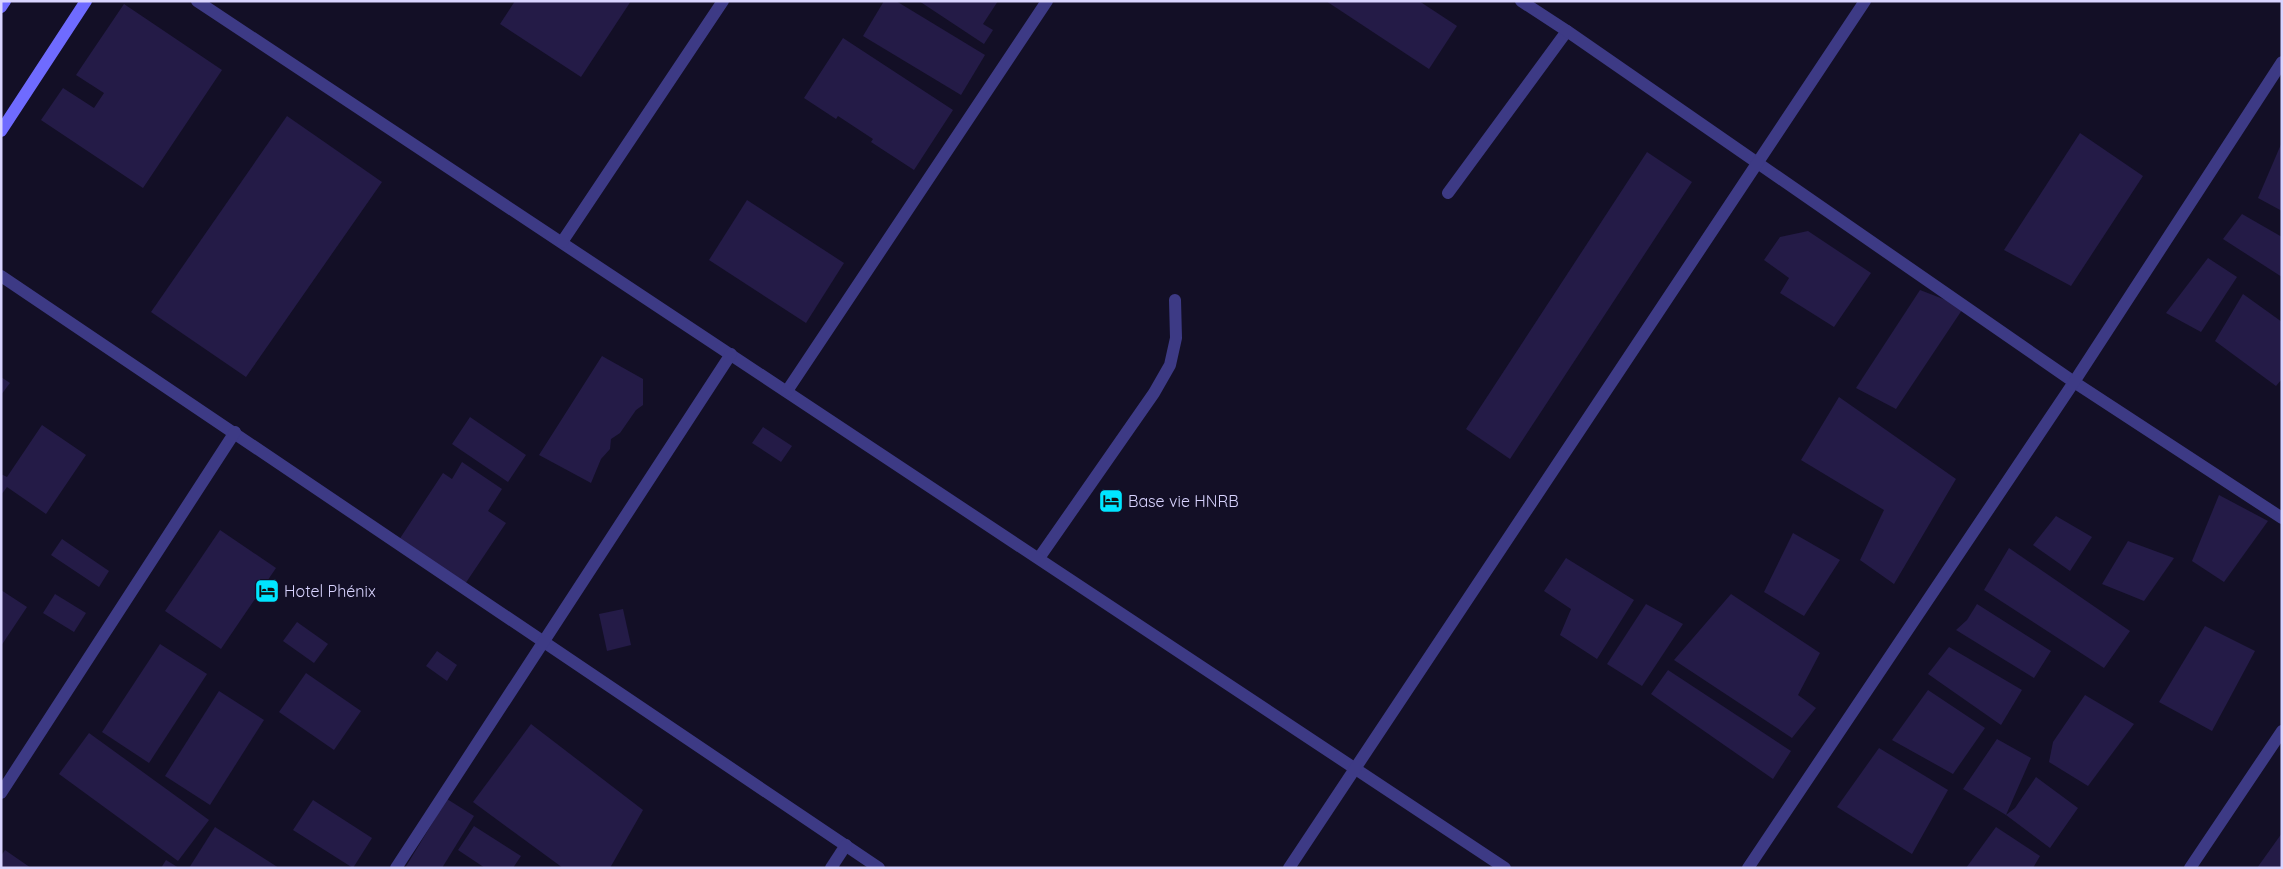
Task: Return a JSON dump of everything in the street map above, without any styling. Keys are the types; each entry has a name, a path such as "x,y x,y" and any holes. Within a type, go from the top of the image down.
{"street":[{"path":"1,6 5,1"},
{"path":"1,131 86,1"},
{"path":"197,1 1505,868"},
{"path":"562,242 723,1"},
{"path":"787,391 1048,1"},
{"path":"1521,1 2074,382 2282,518"},
{"path":"1289,868 1865,1"},
{"path":"1448,193 1567,31"},
{"path":"1748,868 2074,382 2282,62"},
{"path":"1,276 879,868"},
{"path":"1039,558 1154,393 1170,365 1176,338 1175,300"},
{"path":"396,868 731,354"},
{"path":"1,793 235,432"},
{"path":"2190,868 2282,731"},
{"path":"831,868 846,845"}],"building":[{"path":"515,1 631,1 581,77 500,24"},
{"path":"884,1 896,1 985,55 961,95 863,36"},
{"path":"919,1 998,1 983,24 993,30 984,44"},
{"path":"1326,1 1419,1 1457,26 1429,69"},
{"path":"124,4 222,70 143,188 41,120 63,88 94,108 104,93 76,75"},
{"path":"843,38 953,110 914,170 871,142 873,139 838,116 836,119 804,98"},
{"path":"287,116 382,182 246,377 151,312"},
{"path":"2080,133 2143,176 2071,286 2004,250"},
{"path":"2282,142 2282,211 2258,198"},
{"path":"1647,152 1692,182 1510,459 1466,429"},
{"path":"747,200 844,263 806,323 709,260"},
{"path":"2242,214 2282,237 2282,277 2223,239"},
{"path":"1808,231 1871,273 1834,327 1780,293 1789,278 1764,260 1780,237"},
{"path":"2208,258 2237,277 2201,332 2166,313"},
{"path":"1920,290 1964,307 1896,409 1856,388"},
{"path":"2243,294 2282,322 2282,379 2276,386 2215,341"},
{"path":"602,356 643,379 643,405 636,410 620,433 611,439 610,449 601,459 591,483 539,455"},
{"path":"1,377 10,383 1,395"},
{"path":"1839,397 1956,479 1894,584 1860,560 1884,510 1801,460"},
{"path":"470,417 526,455 508,482 452,444"},
{"path":"42,425 86,455 46,514 7,487 1,495 1,474 7,477"},
{"path":"763,427 792,446 781,462 752,443"},
{"path":"462,462 502,489 488,511 506,523 461,590 395,546 443,473 452,479"},
{"path":"2219,495 2268,521 2224,582 2192,561"},
{"path":"2056,516 2092,537 2070,571 2033,545"},
{"path":"220,530 276,568 221,649 165,611"},
{"path":"1793,533 1840,560 1804,616 1764,592"},
{"path":"62,539 109,571 99,587 51,555"},
{"path":"2128,541 2174,558 2144,601 2102,584"},
{"path":"2009,548 2130,631 2104,668 1984,590"},
{"path":"1566,558 1634,600 1597,659 1560,635 1571,609 1544,591"},
{"path":"1,590 27,607 1,646"},
{"path":"55,594 86,613 74,632 43,613"},
{"path":"1731,594 1820,653 1798,695 1816,708 1792,738 1674,660"},
{"path":"1646,604 1683,624 1642,686 1607,664"},
{"path":"1977,604 2051,651 2034,678 1956,630 1967,620"},
{"path":"623,609 631,645 607,651 599,614"},
{"path":"297,622 328,644 314,663 283,641"},
{"path":"2205,626 2255,651 2212,731 2159,702"},
{"path":"160,644 207,674 149,763 102,732"},
{"path":"1949,647 2022,690 2001,725 1928,674"},
{"path":"437,651 457,665 447,681 426,666"},
{"path":"1668,670 1791,751 1773,779 1651,694"},
{"path":"306,673 361,711 334,750 279,712"},
{"path":"1928,690 1985,728 1953,774 1892,740"},
{"path":"219,691 264,720 210,805 165,776"},
{"path":"2085,695 2134,724 2088,786 2049,762 2053,742"},
{"path":"531,724 643,810 610,868 563,868 473,802"},
{"path":"89,733 209,820 178,861 59,774"},
{"path":"1997,739 2031,758 2006,815 1963,789"},
{"path":"1879,748 1948,790 1912,854 1837,807"},
{"path":"2036,777 2078,808 2050,848 2006,815 2015,808"},
{"path":"447,799 474,816 442,868 405,868"},
{"path":"313,800 372,838 353,868 293,830"},
{"path":"474,826 521,856 513,868 485,868 458,850"},
{"path":"215,827 279,868 189,868"},
{"path":"1996,827 2040,856 2033,868 1966,868"},
{"path":"2282,833 2282,868 2257,868"},
{"path":"5,850 31,868 1,868 1,856"},
{"path":"166,860 179,868 161,868"}],"place":[{"name":"Base vie HNRB","path":"1111,501"},
{"name":"Hotel Phénix","path":"267,591"}]}
